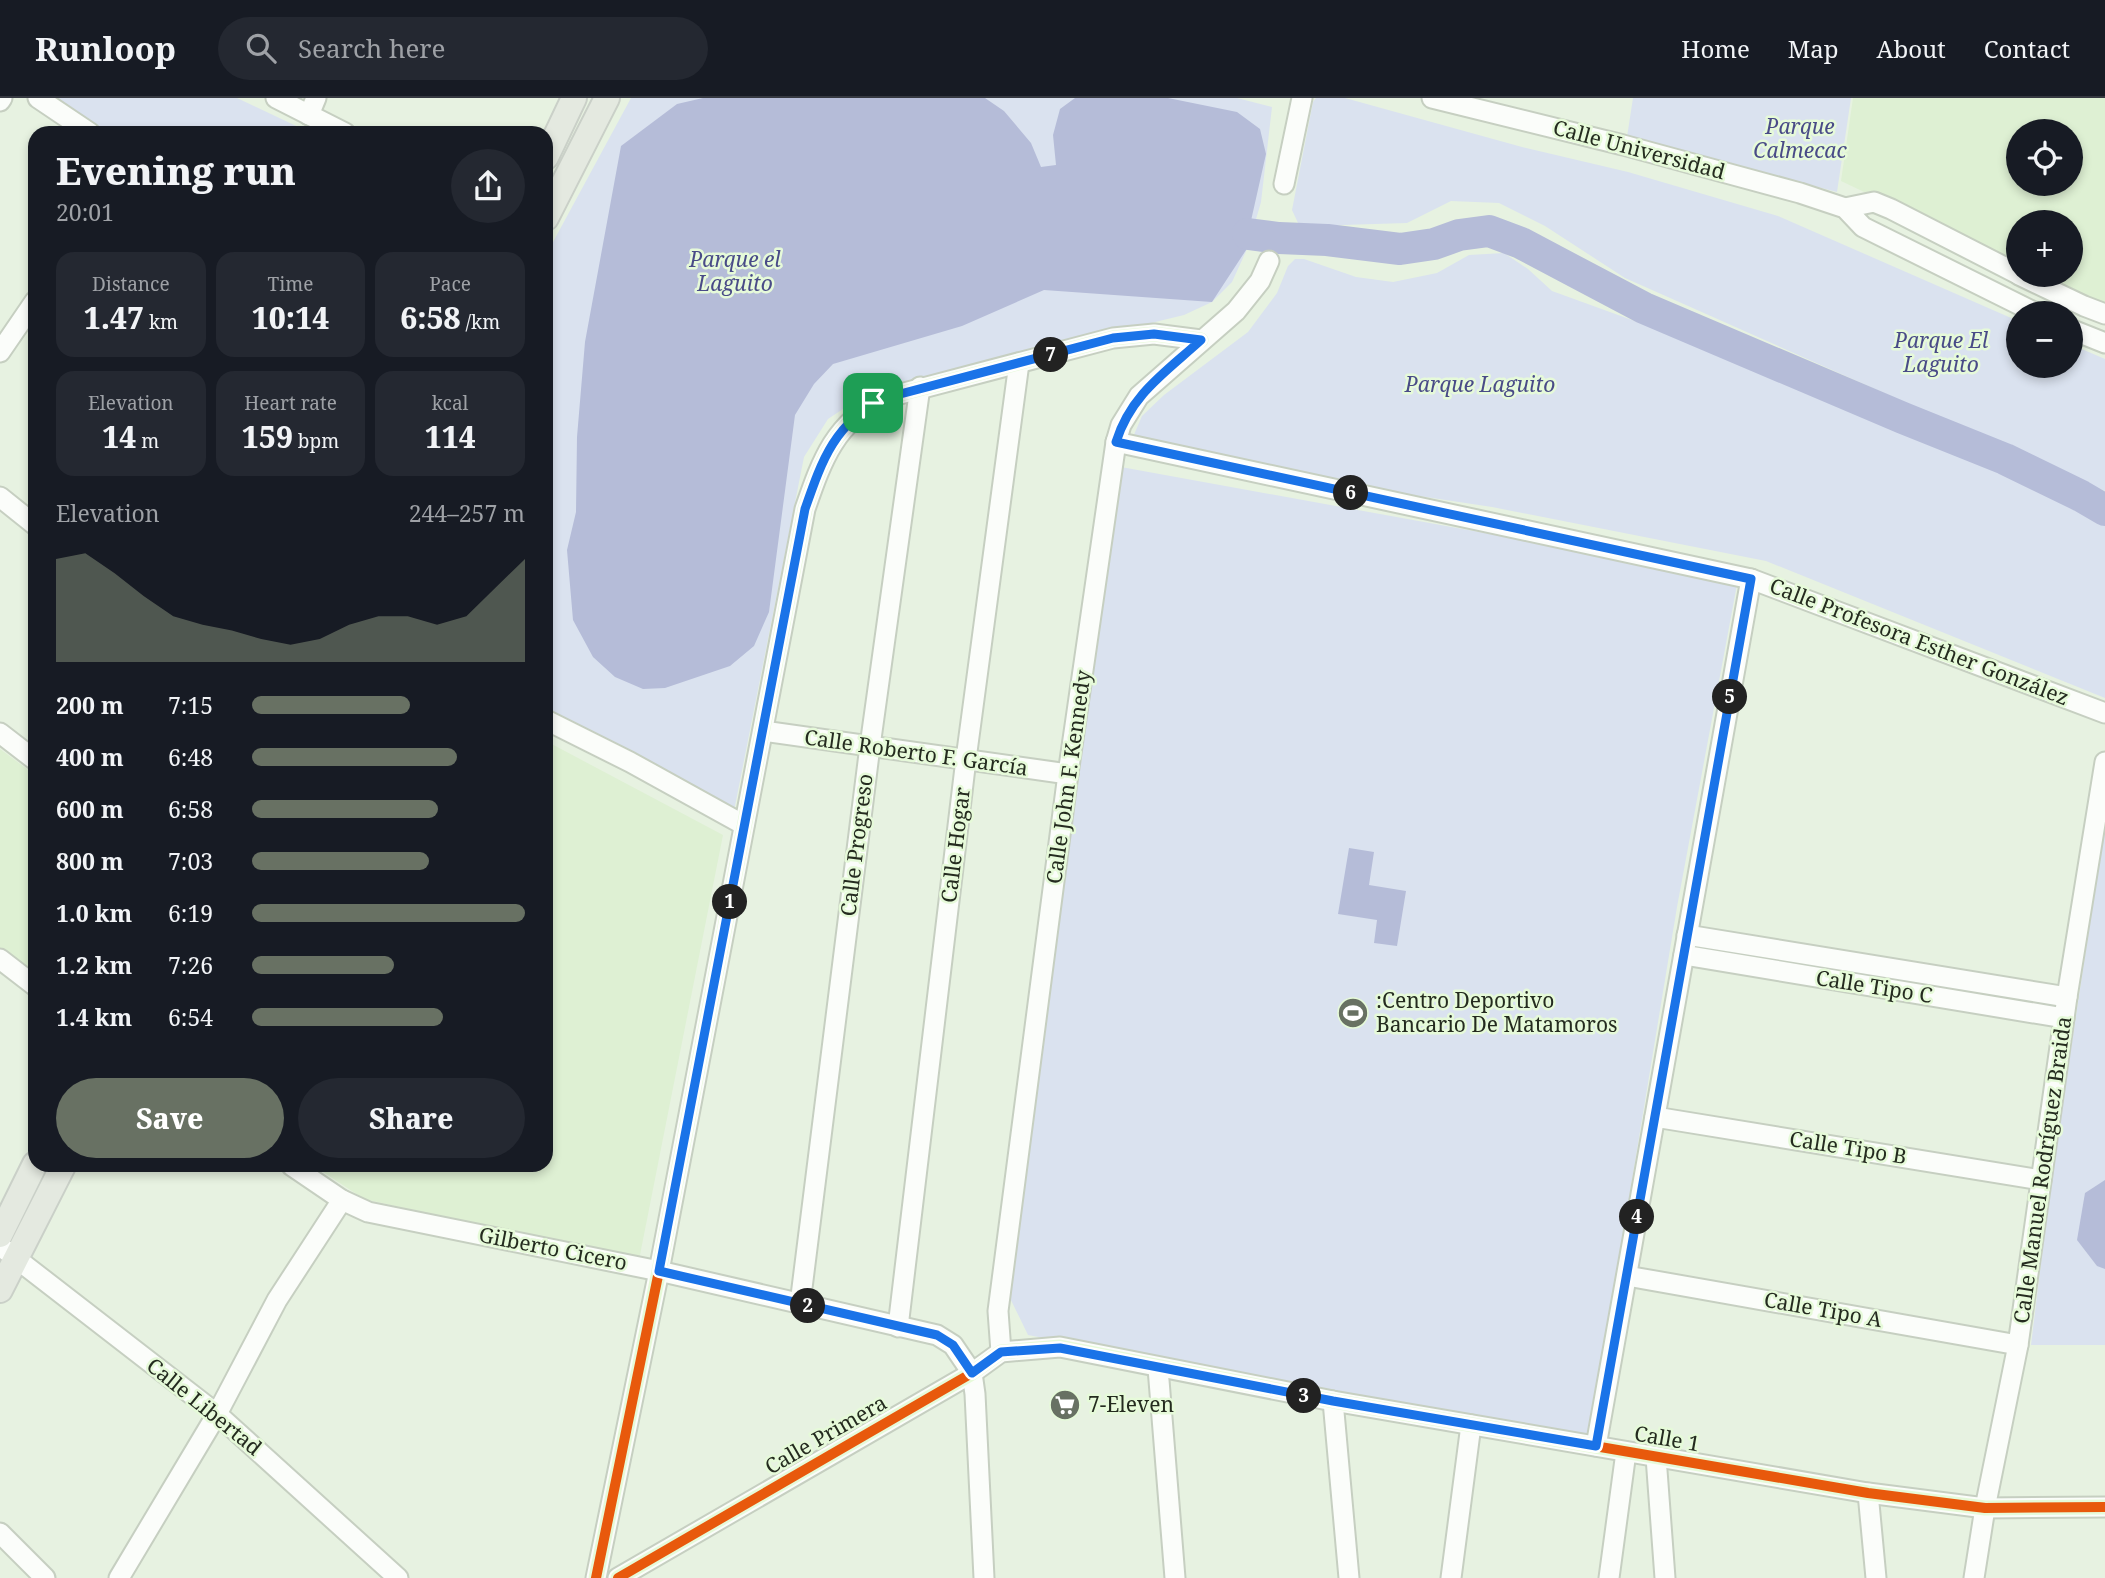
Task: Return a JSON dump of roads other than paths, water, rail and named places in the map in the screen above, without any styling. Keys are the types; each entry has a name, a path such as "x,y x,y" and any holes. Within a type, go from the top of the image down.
{"main road":[{"path":"553,142 574,98"},
{"path":"553,204 607,98"},
{"path":"0,1235 31,1172"},
{"path":"0,1290 8,1252 59,1172"}],"street":[{"path":"38,98 80,126"},
{"path":"276,98 312,106 336,126"},
{"path":"1284,184 1302,98"},
{"name":"Calle Universidad","path":"1432,98 1511,107 1623,145 1800,193 1845,208 1863,227 2011,301"},
{"name":"Calle Universidad","path":"1845,208 1874,202 2006,267"},
{"name":"Calle John F. Kennedy","path":"1001,1352 998,1311 1068,774 1116,442 1121,425 1139,396 1236,311 1260,281 1269,261"},
{"name":"Calle Universidad","path":"2047,287 2105,314"},
{"path":"0,352 28,311"},
{"path":"596,1578 659,1271 805,509 821,462 834,440 873,403 920,387 1113,338 1154,334 1201,340"},
{"path":"2083,334 2105,343"},
{"name":"Calle Hogar","path":"898,1327 966,759 1019,363"},
{"name":"Calle Progreso","path":"800,1304 870,746 920,387"},
{"name":"Calle Profesora Esther González","path":"1116,442 1751,579 2105,713"},
{"path":"0,497 28,519"},
{"path":"1596,1446 1751,579"},
{"path":"553,724 630,762 744,825"},
{"name":"Calle Roberto F. García","path":"763,731 1068,774"},
{"path":"0,733 28,755"},
{"name":"Calle Manuel Rodríguez Braida","path":"1974,1578 1985,1508 2018,1345 2067,997 2105,762"},
{"name":"Calle Tipo C","path":"1687,935 2067,997"},
{"name":"Calle Tipo C","path":"1684,956 2064,1018"},
{"path":"0,959 28,981"},
{"name":"Calle Tipo B","path":"1655,1116 2041,1180"},
{"name":"Gilberto Cicero","path":"301,1172 342,1200 368,1212 659,1271 937,1335 953,1345 972,1373"},
{"path":"119,1578 217,1414 277,1300 342,1200"},
{"name":"Calle Libertad","path":"8,1252 217,1414 398,1578"},
{"name":"Calle Tipo A","path":"1627,1276 2018,1345"},
{"name":"Calle 1","path":"1001,1352 1060,1348 1333,1401 1868,1493 1985,1508 2105,1507"},
{"name":"Calle Primera","path":"618,1578 972,1373 1001,1352"},
{"path":"1158,1367 1175,1578"},
{"path":"972,1373 984,1578"},
{"path":"1333,1401 1349,1578"},
{"path":"1451,1578 1471,1425"},
{"path":"1609,1578 1626,1452"},
{"path":"1656,1457 1665,1578"},
{"path":"1868,1493 1876,1578"},
{"path":"0,1533 45,1578"}],"water":[{"name":"Parque el Laguito","path":"703,98 985,98 1004,111 1031,143 1041,167 1056,165 1053,135 1060,109 1075,98 1168,98 1237,112 1260,129 1266,154 1248,234 1248,247 1212,302 1044,290 962,326 833,364 814,384 795,415 769,612 754,646 730,666 665,688 643,689 615,677 593,657 573,620 567,550 576,512 577,437 585,342 621,146 677,104"},
{"path":"1349,848 1374,852 1369,885 1406,891 1397,946 1374,943 1377,920 1338,914"},
{"path":"2105,1180 2105,1269 2097,1266 2077,1240 2085,1193"}],"waterway":[{"path":"1248,234 1400,249 1489,231 1521,243 1644,308 2005,459 2105,510"}],"place":[{"name":":Centro Deportivo Bancario De Matamoros","path":"1353,1013"},
{"name":"7-Eleven","path":"1065,1405"}],"park label":[{"name":"Parque Calmecac","path":"1800,139"},
{"name":"Parque El Laguito","path":"1941,353"},
{"name":"Parque Laguito","path":"1480,385"}]}
